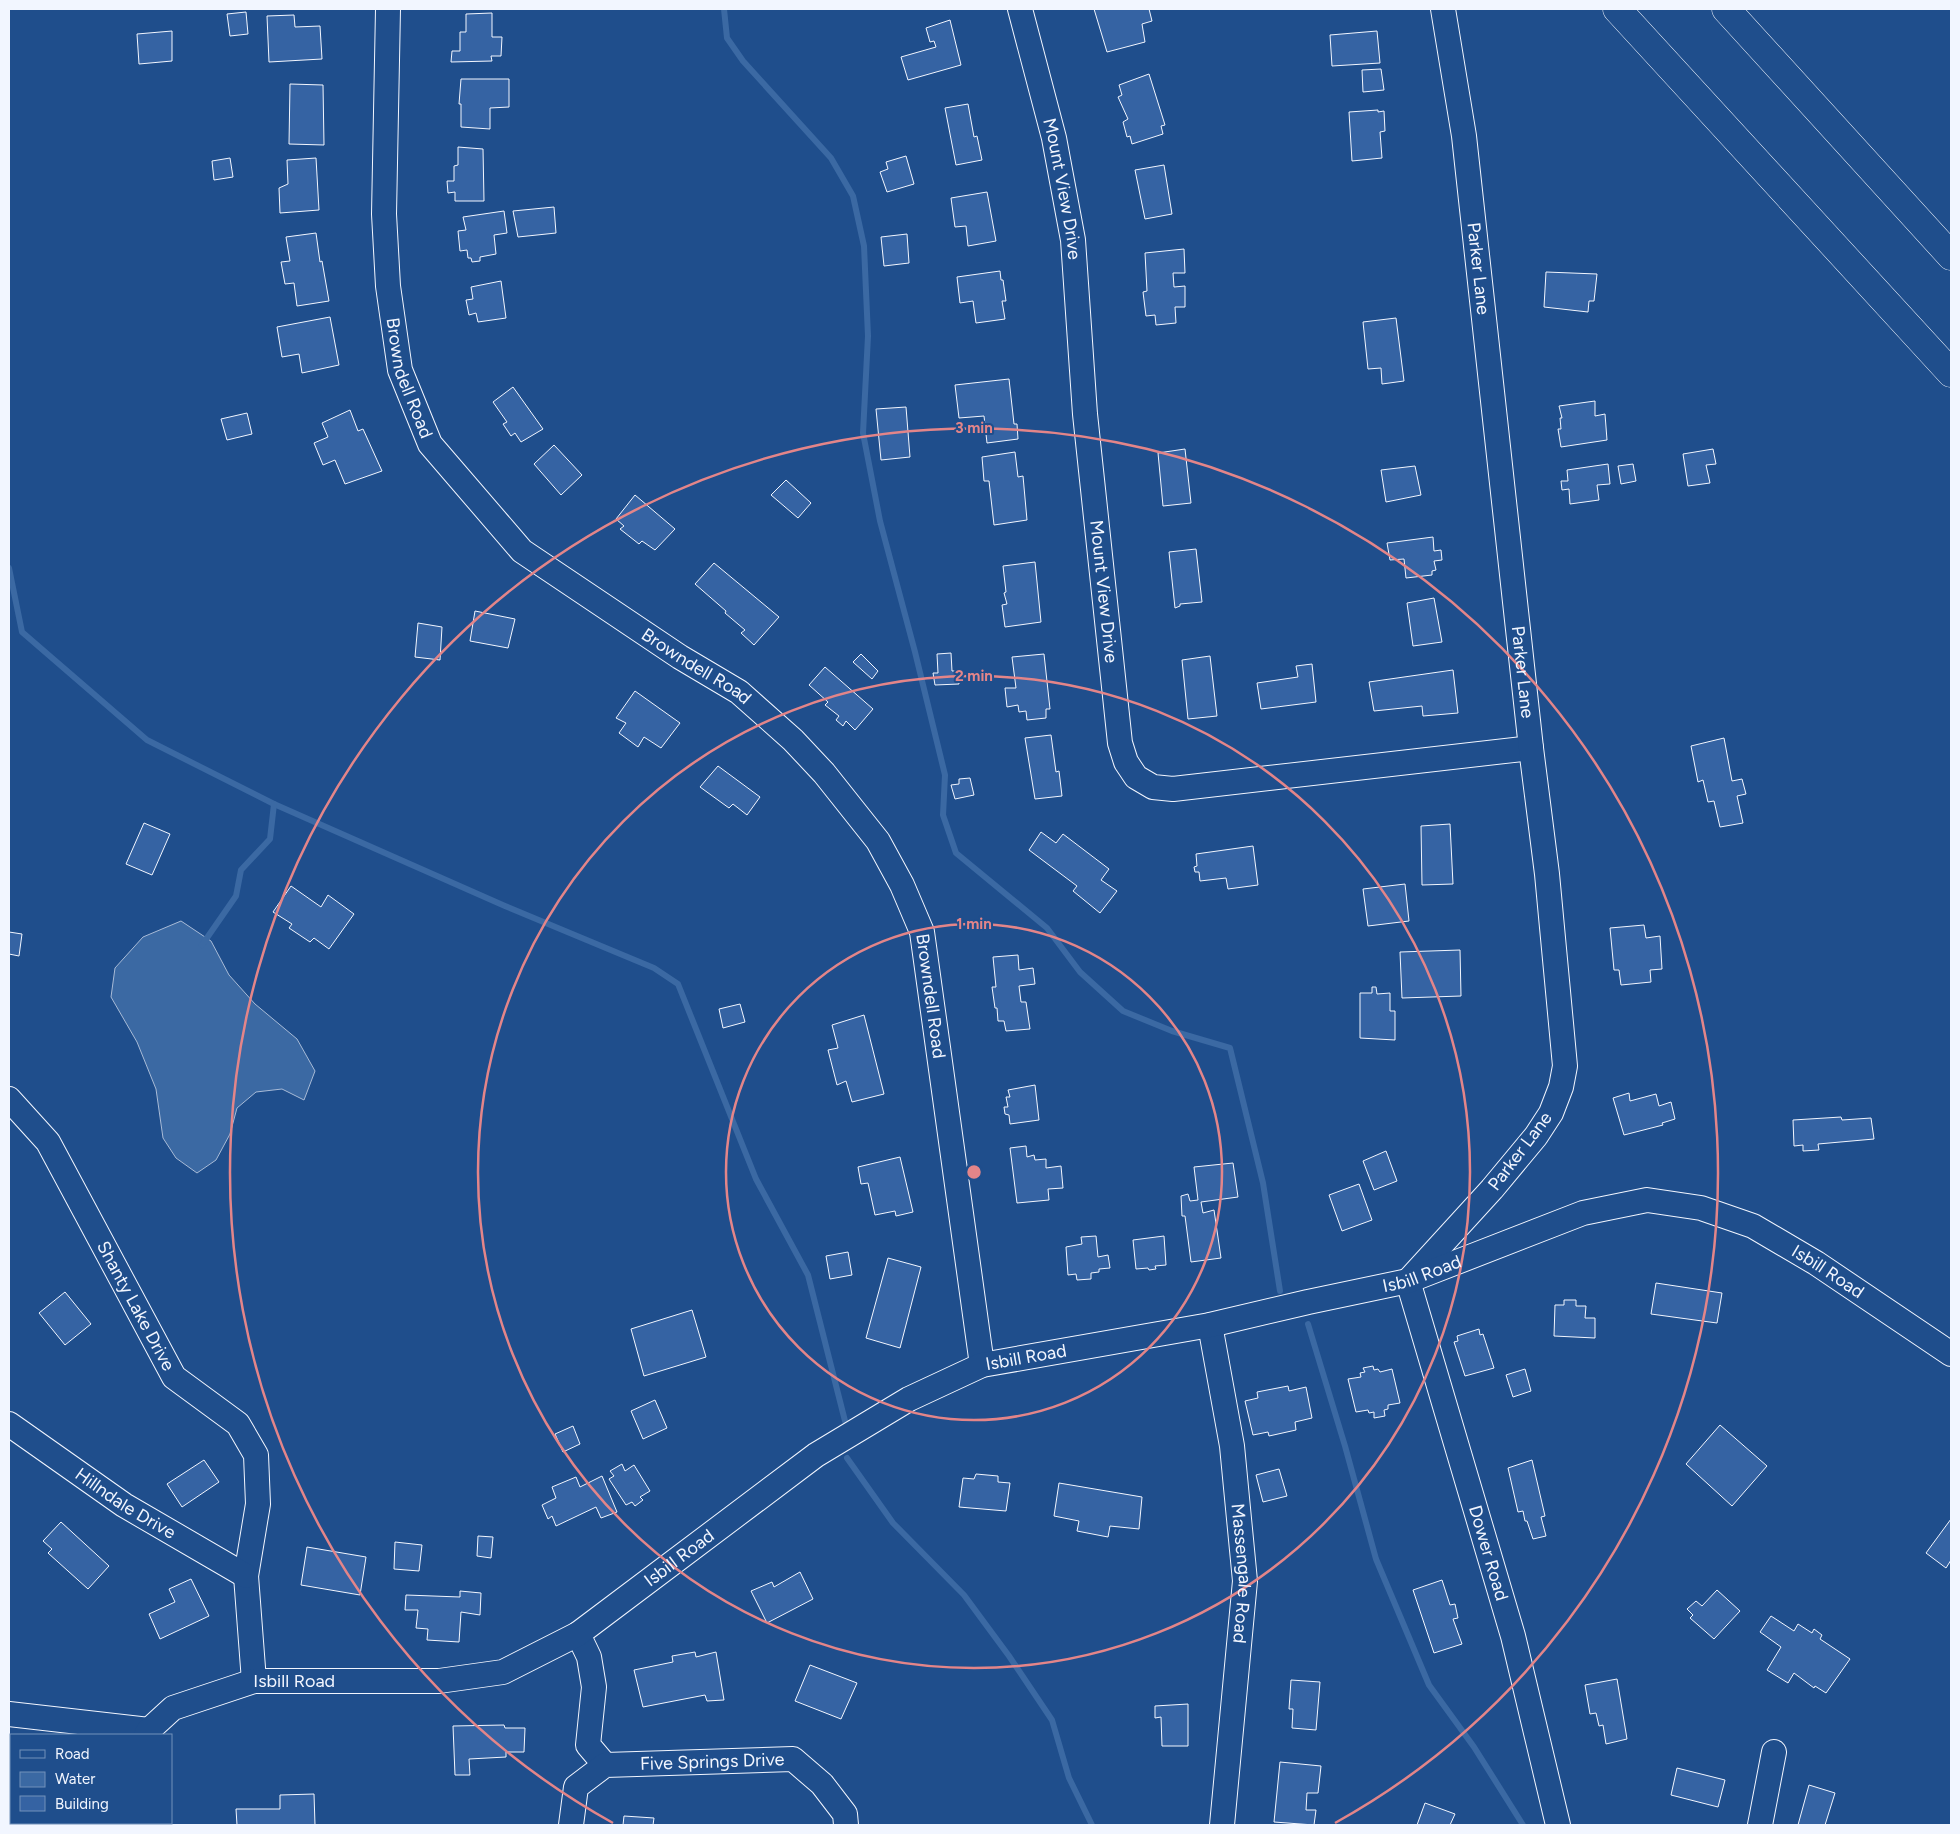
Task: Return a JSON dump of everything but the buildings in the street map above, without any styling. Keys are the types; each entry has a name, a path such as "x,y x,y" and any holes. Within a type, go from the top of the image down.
{"highway":[{"path":"1616,9 1951,373"},
{"path":"1726,9 1951,256"},
{"path":"1736,9 1784,72"}],"street":[{"name":"Browndell Road","path":"388,9 384,214 388,286 400,370 430,444 522,551 680,657 739,692 780,728 824,773 878,841 902,885 922,932 982,1365"},
{"name":"Mount View Drive","path":"1020,9 1054,138 1073,240 1085,414 1120,743 1126,762 1136,777 1153,787 1173,789 1531,748"},
{"name":"Parker Lane","path":"1408,1281 1492,1189 1536,1136 1552,1113 1561,1087 1565,1066 1547,874 1531,748 1464,136 1443,9"},
{"name":"Shanty Lake Drive","path":"9,1100 48,1142 174,1377 238,1424 256,1454 258,1504 246,1576 254,1681"},
{"name":"Isbill Road","path":"147,1732 174,1708 254,1681 439,1681 503,1672 578,1634 816,1456 910,1400 982,1365 1210,1325 1408,1281 1583,1213 1647,1200 1701,1208 1753,1226 1816,1263 1951,1354"},
{"name":"Dower Road","path":"1408,1281 1513,1636 1558,1825"},
{"name":"Massengale Road","path":"1210,1325 1232,1446 1245,1581 1222,1825"},
{"name":"Hillndale Drive","path":"9,1424 124,1505 246,1576"},
{"path":"571,1825 576,1787 605,1765 588,1745 594,1687 590,1657 578,1634"},
{"path":"9,1714 147,1732"},
{"path":"1760,1825 1774,1752"},
{"name":"Five Springs Drive","path":"605,1765 793,1759 822,1784 845,1814 846,1825"}],"water":[{"path":"181,921 211,941 229,975 255,1004 297,1039 315,1071 304,1100 282,1089 256,1092 237,1108 230,1134 216,1160 197,1173 176,1158 163,1138 156,1089 137,1042 111,997 115,968 143,937"}],"waterway":[{"path":"724,9 727,38 743,61 831,158 853,196 864,246 868,336 863,433 880,521 945,775 943,815 956,853 1047,928 1080,972 1123,1011 1172,1031 1230,1048 1263,1183 1280,1291"},
{"path":"9,568 22,632 147,740 274,804 505,906 654,968 678,984 756,1179 808,1275 845,1421"},
{"path":"202,945 236,896 241,870 270,839 274,804"},
{"path":"1308,1324 1345,1446 1376,1559 1429,1685 1474,1747 1523,1825"},
{"path":"847,1458 893,1523 964,1595 1009,1656 1052,1720 1069,1778 1092,1825"}]}
